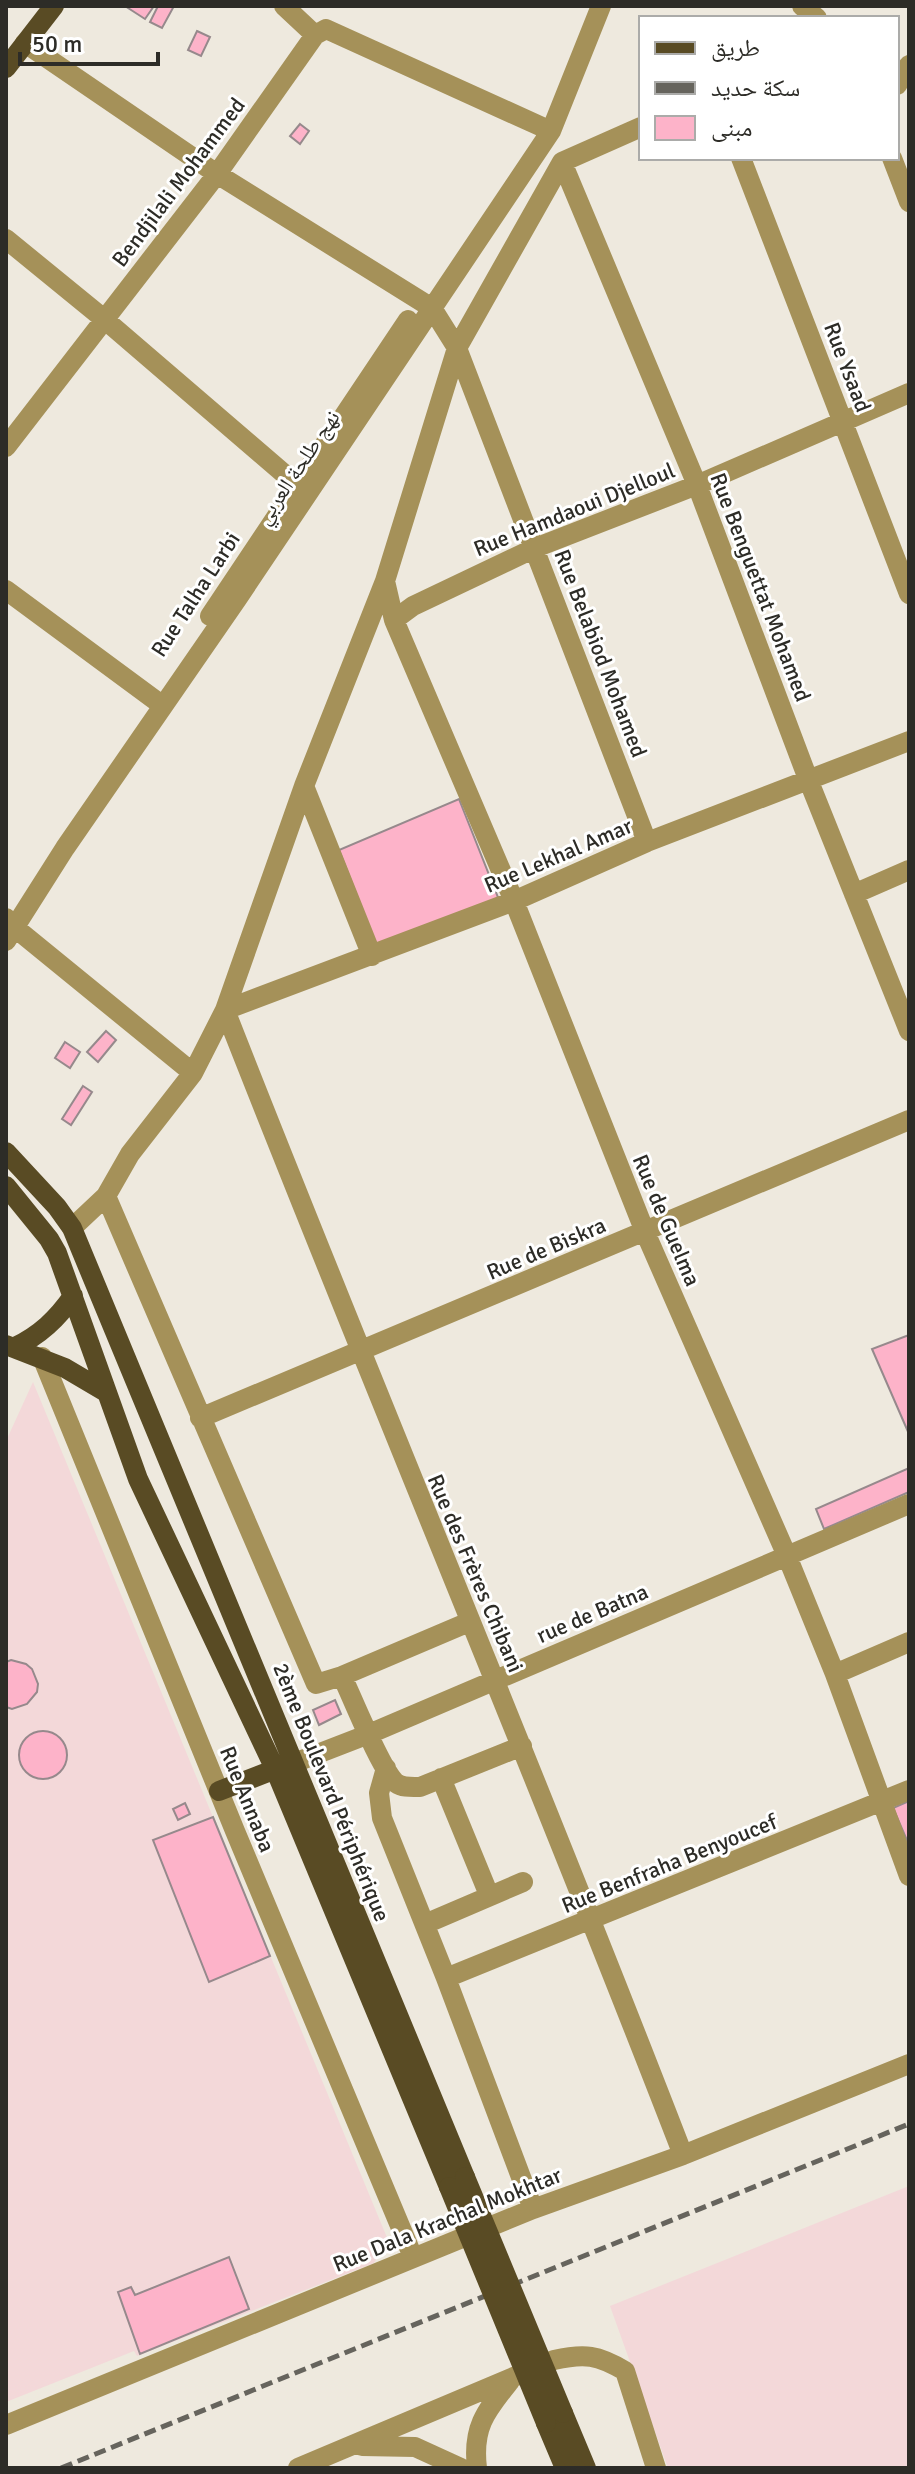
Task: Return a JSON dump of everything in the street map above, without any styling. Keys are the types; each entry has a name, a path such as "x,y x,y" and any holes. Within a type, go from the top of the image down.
{"main road":[{"path":"6,68 54,6"},
{"name":"2ème Boulevard Périphérique","path":"6,1152 57,1207 72,1228 284,1766 555,2418 586,2468"},
{"name":"2ème Boulevard Périphérique","path":"6,1186 49,1239 73,1296 104,1391 138,1479 284,1766"},
{"path":"10,1346 33,1338 49,1326 73,1296"},
{"path":"10,1346 42,1357 104,1391"},
{"path":"219,1791 284,1766"},
{"name":"2ème Boulevard Périphérique","path":"555,2418 565,2468"}],"street":[{"path":"284,6 315,35 326,29 546,129 601,6"},
{"name":"Rue Talha Larbi","path":"8,924 296,484 426,304 546,129 587,6"},
{"name":"Bendjilali Mohammed","path":"6,447 217,174 315,35"},
{"path":"25,43 217,174 426,304"},
{"path":"72,1228 106,1196 130,1154 193,1073 225,1010 304,786 385,581 457,348 562,162 639,128"},
{"name":"Rue Ysaad","path":"742,160 909,594"},
{"path":"893,160 909,202"},
{"name":"Rue Benguettat Mohamed","path":"562,162 697,485 808,779 909,1031"},
{"path":"6,239 296,484"},
{"name":"Rue Belabiod Mohamed","path":"426,304 457,348 647,842"},
{"name":"نهج طلحة العربي","path":"8,924 65,848 246,586 426,304"},
{"name":"Rue Hamdaoui Djelloul","path":"394,620 413,606 535,548 697,485 909,393"},
{"name":"Rue de Guelma","path":"385,581 394,620 514,901 645,1232 787,1556 835,1674 909,1876"},
{"path":"6,590 155,700"},
{"name":"Rue Lekhal Amar","path":"225,1010 514,901 647,842 909,741"},
{"path":"304,786 372,956"},
{"path":"854,894 909,870"},
{"path":"8,924 193,1073"},
{"name":"Rue des Frères Chibani","path":"225,1010 469,1622 593,1920 683,2155"},
{"name":"Rue de Biskra","path":"200,1418 909,1120"},
{"path":"106,1196 316,1684 469,1622"},
{"name":"Rue Annaba","path":"42,1357 413,2257"},
{"name":"rue de Batna","path":"284,1766 369,1734 909,1504"},
{"path":"835,1674 909,1642"},
{"path":"342,1676 386,1768 397,1783 420,1787 522,1746"},
{"path":"386,1768 379,1793 382,1818 533,2209"},
{"path":"441,1778 489,1895"},
{"name":"Rue Benfraha Benyoucef","path":"446,1978 909,1790"},
{"path":"425,1924 523,1882"},
{"name":"Rue Dala Krachal Mokhtar","path":"6,2425 533,2209 683,2155 909,2064"},
{"path":"298,2468 554,2360 578,2354 605,2358 625,2371 656,2468"},
{"path":"477,2468 477,2433 484,2414 513,2378"},
{"path":"354,2445 415,2447 461,2468"}],"shaded area":[{"path":"33,1382 388,2240 374,2263 137,2356 134,2351 6,2402 6,1441"},
{"path":"909,2186 909,2468 668,2468 610,2306"}],"building":[{"path":"125,6 154,6 145,19"},
{"path":"158,6 174,6 162,28 150,22"},
{"path":"197,31 210,37 201,56 188,50"},
{"path":"300,124 309,131 300,144 290,136"},
{"path":"459,799 499,900 377,947 339,850"},
{"path":"106,1031 116,1040 98,1062 87,1052"},
{"path":"65,1042 80,1052 70,1068 55,1058"},
{"path":"83,1086 92,1092 71,1125 62,1119"},
{"path":"909,1335 909,1434 872,1349"},
{"path":"909,1468 909,1492 824,1529 816,1509"},
{"path":"11,1660 32,1669 38,1684 37,1692 27,1704 12,1709 6,1707 6,1662"},
{"path":"335,1700 341,1714 319,1725 313,1710"},
{"path":"43,1731 60,1738 67,1755 60,1772 43,1779 26,1772 19,1755 26,1738"},
{"path":"909,1801 909,1845 893,1808"},
{"path":"185,1803 190,1814 178,1820 173,1809"},
{"path":"213,1817 270,1956 209,1982 153,1840"},
{"path":"229,2257 249,2309 140,2354 118,2292 131,2287 135,2295"}],"railway":[{"path":"61,2468 909,2124"}]}
